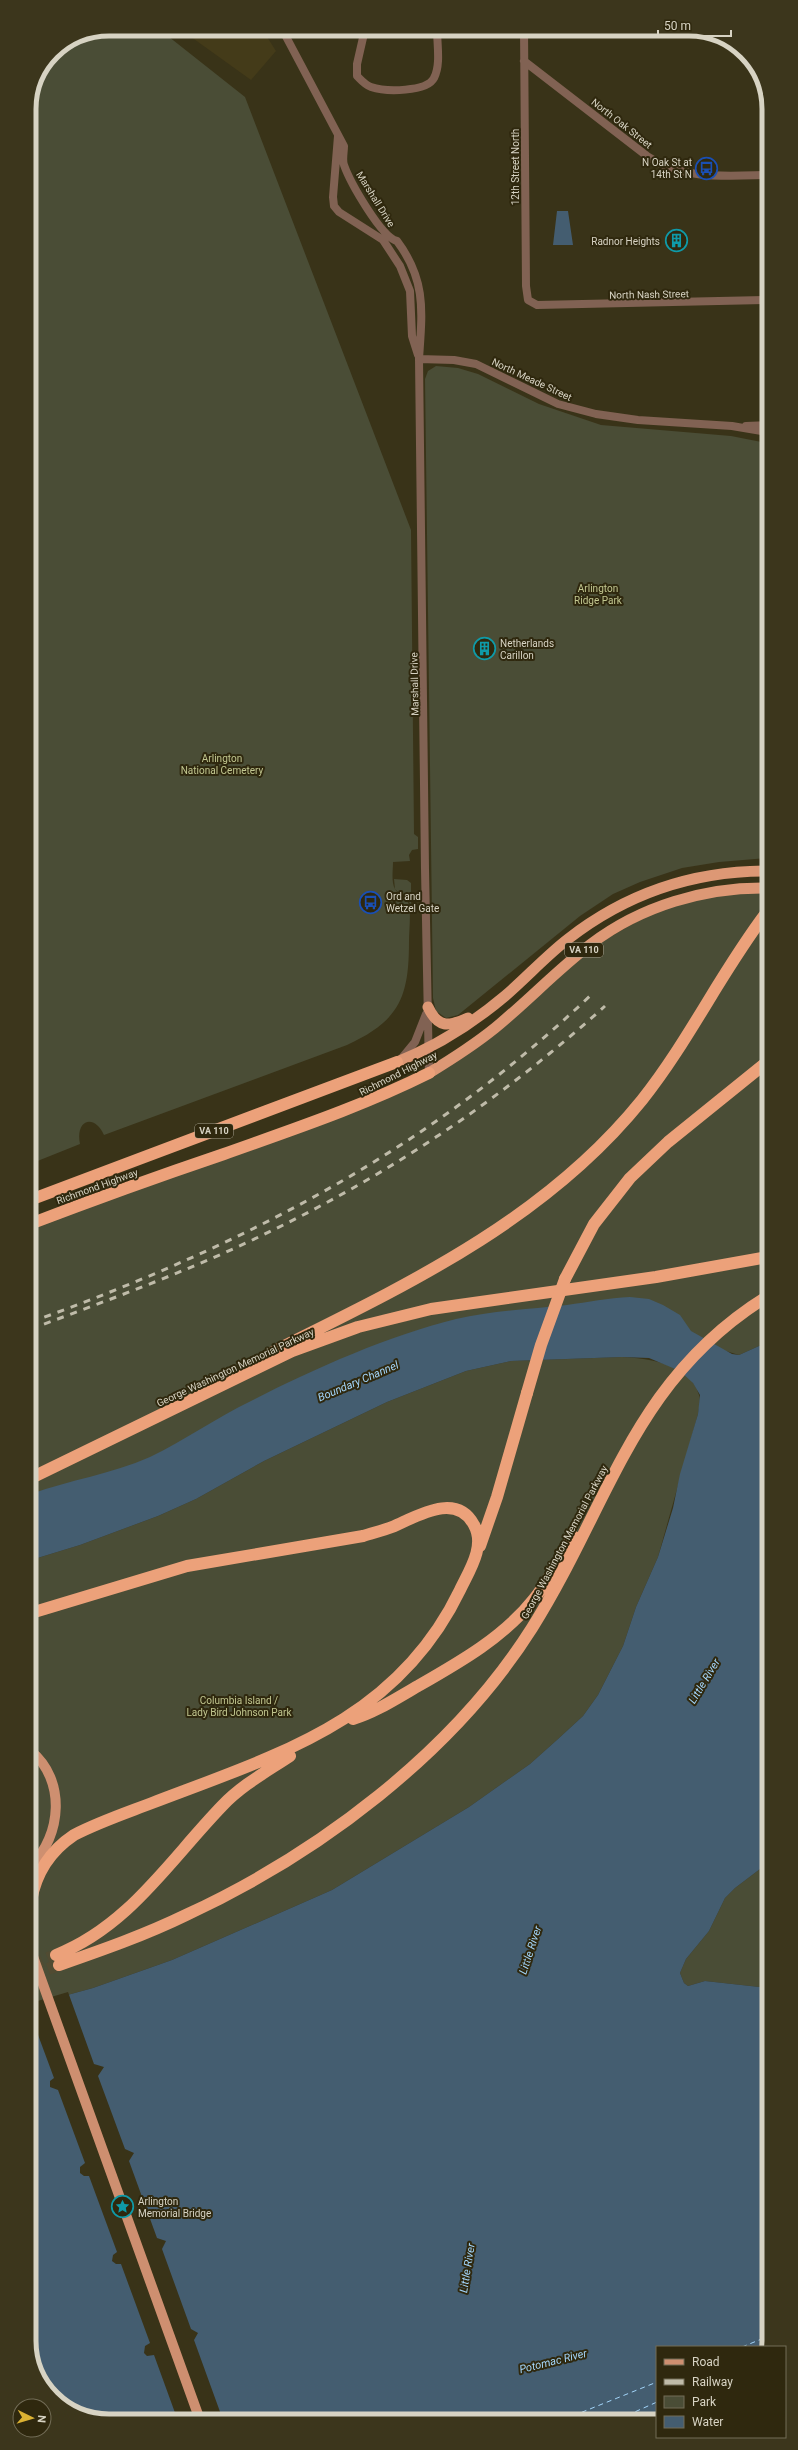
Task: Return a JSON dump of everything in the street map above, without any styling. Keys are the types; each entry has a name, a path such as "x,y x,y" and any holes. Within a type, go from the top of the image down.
{"highway":[{"name":"Richmond Highway","path":"36,1198 397,1062 429,1048 452,1035 488,1009 567,940 622,903 653,890 690,878 724,872 762,871"},
{"name":"Richmond Highway","path":"36,1222 119,1190 343,1112 383,1096 430,1073 494,1028 591,944 631,919 688,898 736,890 762,888"},
{"path":"238,1377 278,1349 392,1292 463,1253 509,1223 566,1178 612,1135 653,1086 734,957 762,919"},
{"path":"428,1007 434,1019 448,1025 455,1024 488,1009"},
{"path":"36,1882 51,1854 74,1834 252,1765 314,1737 338,1724 369,1703 393,1682 424,1648 450,1610 486,1534 543,1339 565,1279 594,1224 630,1178 668,1142 762,1067"},
{"name":"George Washington Memorial Parkway","path":"36,1476 238,1377 336,1334 407,1314 485,1300 656,1278 762,1258"},
{"name":"George Washington Memorial Parkway","path":"314,1737 289,1757 253,1779 222,1806 132,1907 89,1940 58,1960 146,1933 192,1912 256,1879 350,1817 407,1770 468,1710 520,1645 554,1589 611,1477 646,1415 675,1375 712,1336 762,1300"},
{"path":"338,1724 368,1714 430,1679 480,1649 506,1628 526,1608 543,1587 580,1524 611,1477"},
{"path":"36,1611 187,1566 370,1534 438,1508 457,1510 474,1523 479,1541 474,1558"},
{"path":"45,1850 74,1828 97,1824"}],"main road":[{"path":"36,1756 49,1771 55,1788 54,1823 45,1850 36,1860"},
{"path":"36,1965 198,2414"}],"street":[{"name":"Marshall Drive","path":"286,36 344,146 343,163 349,176 382,230 397,241 408,257 420,286 422,304 419,360 430,1073"},
{"path":"363,36 357,64 358,76 371,87 382,89 422,88 430,85 438,69 437,36"},
{"name":"12th Street North","path":"524,36 526,297 531,303"},
{"name":"North Oak Street","path":"524,61 647,156 667,168 694,174 762,175"},
{"name":"Marshall Drive","path":"338,135 333,197 334,206 339,212 383,240 400,266 410,291 412,336 419,360"},
{"name":"North Nash Street","path":"531,303 537,305 592,305 762,300"},
{"name":"North Meade Street","path":"419,360 454,360 476,364 558,404 596,414 638,420 732,426 762,425"},
{"name":"North Meade Street","path":"732,426 762,431"},
{"name":"Marshall Drive","path":"397,1062 416,1042 428,1007"}],"shaded area":[{"path":"190,36 266,36 276,51 251,80"}],"green space":[{"name":"Arlington National Cemetery","path":"168,36 245,97 411,530 414,834 418,837 418,849 412,850 409,855 410,861 393,862 394,886 396,891 406,900 409,905 410,918 407,978 398,1006 379,1027 347,1045 104,1135 100,1128 95,1124 86,1122 80,1129 80,1144 36,1162 36,104 37,94 43,76 48,68 57,57 76,43 94,37"},
{"name":"Arlington Ridge Park","path":"436,366 458,368 478,374 539,404 601,425 731,436 762,442 762,858 719,862 682,868 640,882 613,894 580,916 458,1015 446,1018 436,1011 433,998 425,379 428,371"},
{"path":"394,879 407,880 411,883 411,904 395,889"},
{"path":"762,891 762,1345 739,1355 603,1314 36,1508 36,1227 383,1096 461,1053 575,957 671,902"},
{"name":"Columbia Island / Lady Bird Johnson Park","path":"622,1357 655,1361 678,1370 687,1376 694,1385 700,1397 698,1414 658,1557 636,1607 623,1646 598,1695 583,1716 530,1764 469,1807 332,1890 172,1960 93,1988 36,2004 36,1558 80,1545 158,1516 196,1499 264,1461 387,1402 466,1371 511,1361"},
{"path":"762,1868 762,1987 705,1981 688,1986 684,1983 680,1973 686,1959 709,1931 725,1898 735,1888"}],"water":[{"path":"557,211 568,211 573,245 553,245"},
{"path":"630,1297 649,1299 663,1305 680,1315 691,1331 732,1354 739,1355 762,1345 762,1868 735,1888 725,1898 709,1931 686,1959 680,1973 684,1983 688,1986 705,1981 762,1987 762,2346 656,2346 656,2414 104,2414 94,2413 76,2407 57,2393 43,2374 38,2360 36,2341 36,2004 93,1988 172,1960 332,1890 469,1807 530,1764 558,1739 583,1716 598,1695 623,1646 636,1607 658,1557 673,1508 680,1474 698,1414 700,1395 693,1383 680,1371 649,1358 622,1357 511,1361 466,1371 387,1402 264,1461 196,1499 158,1516 80,1545 36,1558 36,1492 120,1468 150,1457 274,1389 351,1354 405,1334 470,1316"}],"pier":[{"name":"Arlington Memorial Bridge","path":"68,1992 94,2064 104,2067 98,2076 125,2149 134,2153 129,2161 157,2238 166,2241 162,2249 191,2329 198,2333 194,2340 221,2414 175,2414 154,2355 147,2356 144,2353 145,2346 150,2343 121,2264 116,2264 112,2261 113,2255 117,2252 89,2176 84,2176 80,2173 80,2167 85,2163 58,2090 50,2087 50,2081 54,2078 36,2029 36,2002"}],"ferry route":[{"path":"744,2346 762,2339"},
{"path":"577,2414 656,2382"},
{"path":"630,2414 656,2402"}],"tunnel":[{"path":"36,1963 56,1955"},
{"path":"36,1973 59,1965"}],"railway":[{"path":"36,1320 109,1292 185,1260 258,1226 329,1188 398,1147 464,1101 529,1050 592,994"},
{"path":"36,1327 152,1283 242,1245 360,1184 404,1158 487,1102 567,1039 605,1006"}],"place":[{"name":"N Oak St at 14th St N","path":"707,168"},
{"name":"Radnor Heights","path":"676,241"},
{"name":"Netherlands Carillon","path":"485,649"},
{"name":"Ord and Wetzel Gate","path":"371,902"},
{"name":"Arlington Memorial Bridge","path":"123,2207"}],"water label":[{"name":"Boundary Channel","path":"358,1381"},
{"name":"Little River","path":"704,1681"},
{"name":"Little River","path":"530,1950"},
{"name":"Little River","path":"467,2268"},
{"name":"Potomac River","path":"553,2361"}]}
